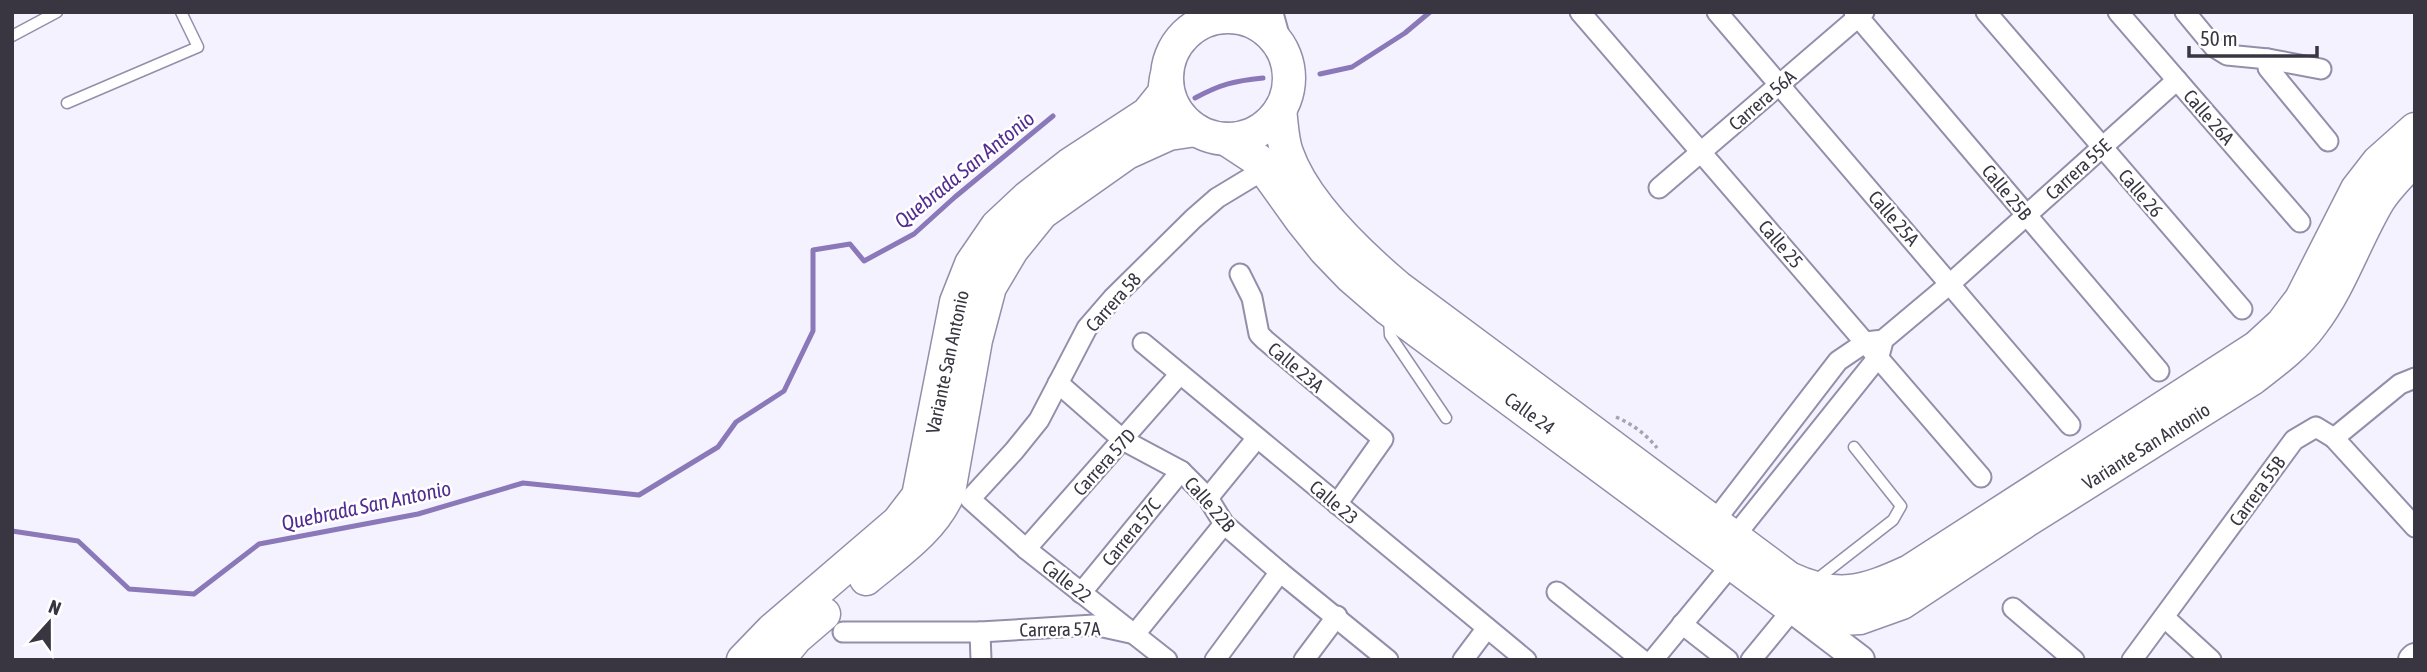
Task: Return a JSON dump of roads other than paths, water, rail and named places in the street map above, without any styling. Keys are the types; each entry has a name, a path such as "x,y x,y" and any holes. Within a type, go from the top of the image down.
{"main road":[{"name":"Variante San Antonio","path":"743,660 772,630 898,522 918,496 924,477 956,302 971,264 997,226 1069,165 1147,114 1164,93 1172,54 1186,34 1207,21 1234,15 1272,27 1284,53 1289,75 1286,96 1280,110"},
{"path":"1167,78 1168,93 1174,108 1196,130"},
{"path":"1226,139 1258,132 1280,110"},
{"name":"Calle 24","path":"1280,110 1286,151 1296,174 1338,230 1366,260 1800,598"},
{"name":"Variante San Antonio","path":"1800,598 1875,587 1910,571 2257,347 2282,324 2301,299 2357,189 2378,162 2415,129"},
{"name":"Variante San Antonio","path":"778,660 796,638 912,540 944,505 949,492 976,340 990,286 1012,250 1042,213 1127,153 1169,134 1196,130 1226,139"},
{"name":"Calle 24","path":"1226,139 1244,149 1265,169 1325,250 1388,309 1727,541"},
{"name":"Variante San Antonio","path":"1800,598 1839,619 1860,618 1902,603 2026,521 2242,386 2284,354 2312,324 2335,289 2380,198 2415,159"}],"street":[{"name":"Calle 25","path":"1580,12 1876,346 1981,477"},
{"name":"Calle 25A","path":"1717,12 2070,425"},
{"name":"Calle 26","path":"1986,12 2242,309"},
{"name":"Calle 26A","path":"2118,12 2300,222"},
{"path":"2185,12 2220,51 2239,57 2321,69"},
{"name":"Carrera 56A","path":"1659,188 1859,14"},
{"name":"Calle 25B","path":"1859,14 2159,371"},
{"path":"2267,59 2269,68 2328,141"},
{"name":"Carrera 55E","path":"1727,541 1876,346 1951,283 2177,80"},
{"name":"Carrera 58","path":"970,499 1039,420 1087,328 1113,298 1217,198 1265,169"},
{"name":"Calle 23A","path":"1240,274 1252,298 1259,334 1383,439 1337,505"},
{"name":"Calle 23","path":"1143,343 1526,660"},
{"name":"Carrera 55E","path":"1653,660 1682,624 1727,541 1838,360 1876,346"},
{"name":"Carrera 57D","path":"1026,549 1180,374"},
{"path":"2415,378 2400,384 2333,438 2415,527"},
{"name":"Calle 22B","path":"1058,383 1123,440 1181,471 1208,498 1224,524 1388,660"},
{"name":"Carrera 55B","path":"2132,660 2294,440 2316,427 2333,438"},
{"path":"1208,498 1256,438"},
{"name":"Carrera 57C","path":"1082,593 1181,471"},
{"name":"Calle 22","path":"970,499 1026,549 1167,660"},
{"path":"1135,634 1224,524"},
{"path":"1215,660 1280,572"},
{"path":"1557,592 1642,660"},
{"path":"1751,660 1800,598"},
{"name":"Calle 24","path":"1800,598 1849,656"},
{"path":"2013,608 2074,660"},
{"path":"1304,660 1337,617"},
{"path":"2164,617 2211,660"},
{"path":"1849,656 1860,618"},
{"path":"1682,624 1728,660"},
{"name":"Carrera 57A","path":"843,632 980,632 1094,625 1135,634"},
{"path":"1463,660 1487,628"},
{"path":"980,632 981,660"}],"lane":[{"path":"12,36 57,12"},
{"path":"67,103 198,47 181,12"},
{"path":"1388,309 1390,335 1446,418"},
{"path":"1800,598 1893,520 1902,506 1854,447"}],"waterway":[{"name":"Quebrada San Antonio","path":"1320,74 1352,67 1405,33 1430,12"},
{"name":"Quebrada San Antonio","path":"1195,98 1228,84 1263,78"},
{"name":"Quebrada San Antonio","path":"12,531 78,541 129,589 194,594 259,544 418,514 523,483 639,495 718,447 736,422 784,391 813,331 813,250 850,244 864,261 914,234 1053,116"}]}
